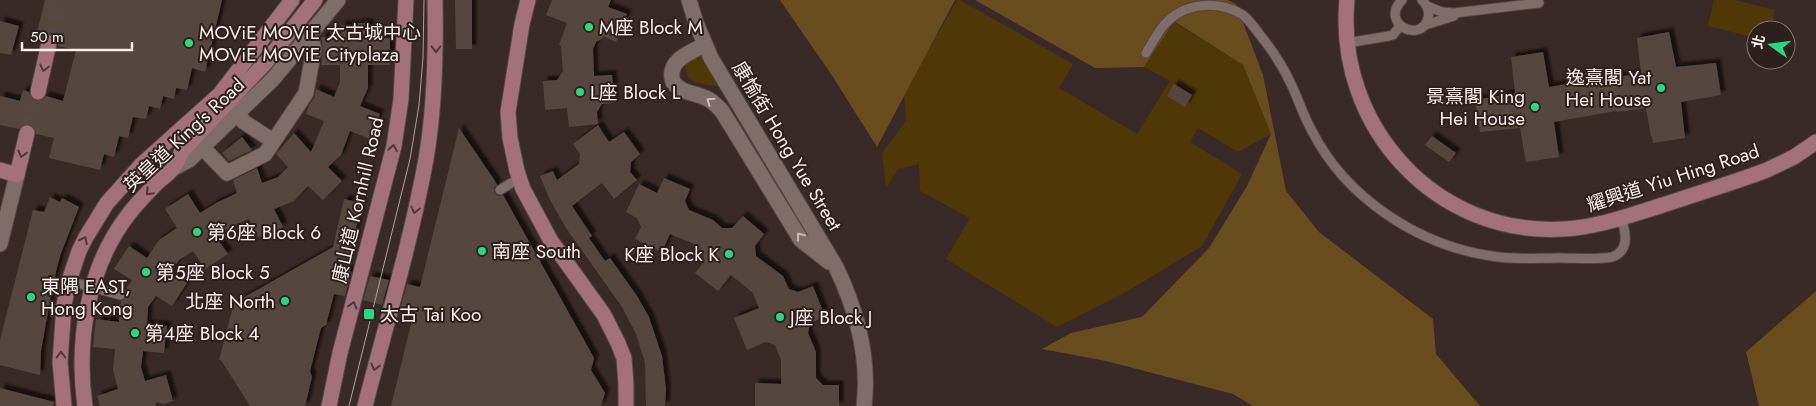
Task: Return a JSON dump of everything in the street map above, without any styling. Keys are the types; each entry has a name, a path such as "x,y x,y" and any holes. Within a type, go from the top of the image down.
{"street":[{"name":"英皇道 King's Road","path":"64,406 61,385 61,343 64,305 78,252 96,219 113,196 142,164 220,94 292,0"},
{"name":"英皇道 King's Road","path":"85,406 82,382 83,341 93,287 104,257 127,217 138,203 174,168 189,160 273,79 338,0"},
{"name":"康山道 Kornhill Road","path":"329,406 340,352 394,146 401,99 406,0"},
{"path":"366,406 413,220 426,158 436,59 435,0"},
{"path":"528,0 522,24 508,112 510,138 520,180 551,241 604,315 618,343 624,358 626,406"},
{"name":"康愉街 Hong Yue Street","path":"689,0 704,45 836,268 855,311 861,338 865,372 864,406"},
{"name":"耀興道 Yiu Hing Road","path":"1347,0 1348,57 1362,103 1378,132 1409,172 1447,200 1491,220 1520,228 1583,228 1621,218 1767,170 1794,157 1816,142"},
{"path":"174,168 182,151 266,62 312,4"},
{"path":"202,147 227,173 265,154 306,93 314,49 310,35"},
{"path":"38,92 49,43"},
{"name":"康愉街 Hong Yue Street","path":"704,45 677,60 672,73 673,82 683,90 712,101 722,111 801,240 836,268"},
{"path":"220,94 266,62"},
{"path":"238,114 244,122 273,141"},
{"path":"0,244 27,133"},
{"path":"0,170 17,175"}],"lane":[{"path":"1402,0 1395,11 1397,22 1400,26 1410,30 1472,12 1539,3"},
{"path":"1424,25 1429,16 1425,3"},
{"path":"1425,3 1442,12 1472,12"},
{"path":"1146,53 1163,26 1183,10 1206,4 1222,6 1237,11 1249,21 1276,57 1318,143 1345,178 1389,215 1415,232 1452,247 1507,258 1612,257 1620,252 1626,242 1621,218"},
{"path":"1347,43 1389,36 1400,26"},
{"path":"500,190 520,180"},
{"path":"69,281 120,295"}],"shaded area":[{"path":"780,0 955,0 877,147 833,77"},
{"path":"957,0 1073,64 1059,88 1137,134 1170,81 1144,67 1173,21 1243,65 1271,134 1238,152 1198,128 1190,142 1242,174 1202,246 1128,291 1057,327 946,259 970,218 920,191 919,164 898,169 886,188 882,153 906,121 904,93"},
{"path":"975,0 1228,0 1236,4 1263,75 1286,191 1319,232 1433,319 1436,354 1480,406 1253,406 1233,394 1106,361 1042,349 1071,333 1142,317 1209,248 1247,186 1271,134 1243,65 1174,21 1144,67 1095,68"},
{"path":"1714,0 1734,0 1775,10 1772,20 1746,20 1746,36 1708,26"},
{"path":"699,47 721,88 692,81 686,72 685,63"},
{"path":"1816,291 1816,406 1759,406 1746,352"}],"building":[{"path":"45,0 222,0 205,72 192,68 187,90 176,88 174,99 163,96 160,109 149,106 146,119 133,117 128,138 119,136 114,157 104,154 100,170 49,158 54,138 36,134 34,127 30,124 24,124 19,129 0,125 0,96 20,101 23,90 29,92 31,99 35,101 41,101 46,96 63,101 76,50 58,46 58,40 52,34 46,34 40,41 35,40"},
{"path":"455,0 472,0 472,49 456,49"},
{"path":"552,0 611,0 608,7 627,14 616,42 605,37 596,42 593,49 594,76 612,75 614,103 602,104 597,112 598,124 569,127 567,108 545,110 543,81 557,80 563,71 561,46 559,45 567,23 546,15"},
{"path":"0,21 19,26 11,55 0,53"},
{"path":"358,23 369,23 369,38 390,38 390,65 368,65 368,88 360,106 380,114 370,139 350,131 341,155 328,167 342,181 323,200 308,186 294,201 274,209 283,227 270,233 258,237 249,219 230,227 216,237 228,254 205,269 193,251 179,260 170,274 187,283 172,306 156,296 148,307 147,324 167,326 164,353 143,351 141,367 145,381 166,375 173,401 163,404 156,402 155,406 100,406 97,396 118,389 113,370 115,349 93,347 96,319 119,322 121,301 126,297 125,291 132,280 114,269 129,246 147,258 159,240 177,228 165,209 188,194 200,213 237,193 233,180 257,168 262,183 278,177 288,167 276,154 294,133 311,152 324,121 306,114 309,105 314,98 316,89 334,97 340,82 340,65 321,65 323,50 321,37 341,38 341,25 358,25"},
{"path":"1669,32 1676,67 1716,63 1721,95 1681,102 1685,138 1653,143 1646,108 1616,111 1554,122 1559,157 1526,162 1520,128 1480,132 1475,100 1515,93 1511,57 1543,52 1549,87 1579,82 1579,84 1641,73 1637,38"},
{"path":"1174,84 1192,95 1185,107 1167,96"},
{"path":"598,125 609,142 624,132 640,154 631,162 630,172 637,180 614,199 602,183 572,206 592,236 589,238 605,261 610,258 637,296 649,317 662,356 666,389 665,406 646,406 645,363 636,334 622,307 566,228 550,200 540,176 553,171 557,180 579,164 580,154 573,144"},
{"name":"南座 South","path":"459,128 495,181 497,185 494,188 495,193 498,196 503,195 594,358 591,370 605,393 601,406 391,406 414,312 400,309 407,284 420,287"},
{"path":"1432,136 1456,153 1449,162 1425,145"},
{"path":"242,137 252,150 229,161 222,153"},
{"path":"664,178 690,189 685,201 689,210 713,220 722,228 732,228 743,216 764,234 755,246 756,256 783,276 789,289 798,292 813,286 825,317 810,323 808,333 816,352 816,378 823,385 839,385 839,406 755,406 755,383 781,384 781,360 775,345 766,342 747,350 734,318 759,308 753,293 731,275 718,291 695,273 704,262 703,252 692,243 670,234 662,252 635,239 641,227 637,218 626,212 639,184 657,193"},
{"name":"東隅 EAST, Hong Kong","path":"50,197 60,202 62,198 79,207 60,256 53,283 41,351 40,375 0,365 0,340 33,210 44,212"},
{"name":"北座 North","path":"344,199 362,203 346,270 352,272 345,296 334,294 326,325 321,328 310,371 312,377 305,406 250,406 221,360 219,360 234,303 333,247"},
{"path":"370,276 389,280 382,305 363,300"},
{"path":"0,388 54,402 53,406 0,406"}],"tunnel":[{"path":"49,43 60,0"},
{"path":"27,133 38,92"}],"tram line":[{"path":"349,406 410,159 419,105 423,58 424,0"}],"place":[{"name":"M座 Block M","path":"589,27"},
{"name":"MOViE MOViE 太古城中心 MOViE MOViE Cityplaza","path":"189,43"},
{"name":"逸熹閣 Yat Hei House","path":"1661,88"},
{"name":"L座 Block L","path":"580,92"},
{"name":"景熹閣 King Hei House","path":"1535,107"},
{"name":"第6座 Block 6","path":"197,232"},
{"name":"南座 South","path":"482,251"},
{"name":"K座 Block K","path":"729,254"},
{"name":"第5座 Block 5","path":"146,272"},
{"name":"東隅 EAST, Hong Kong","path":"31,297"},
{"name":"北座 North","path":"285,301"},
{"name":"太古 Tai Koo","path":"369,314"},
{"name":"J座 Block J","path":"780,317"},
{"name":"第4座 Block 4","path":"135,333"}]}
